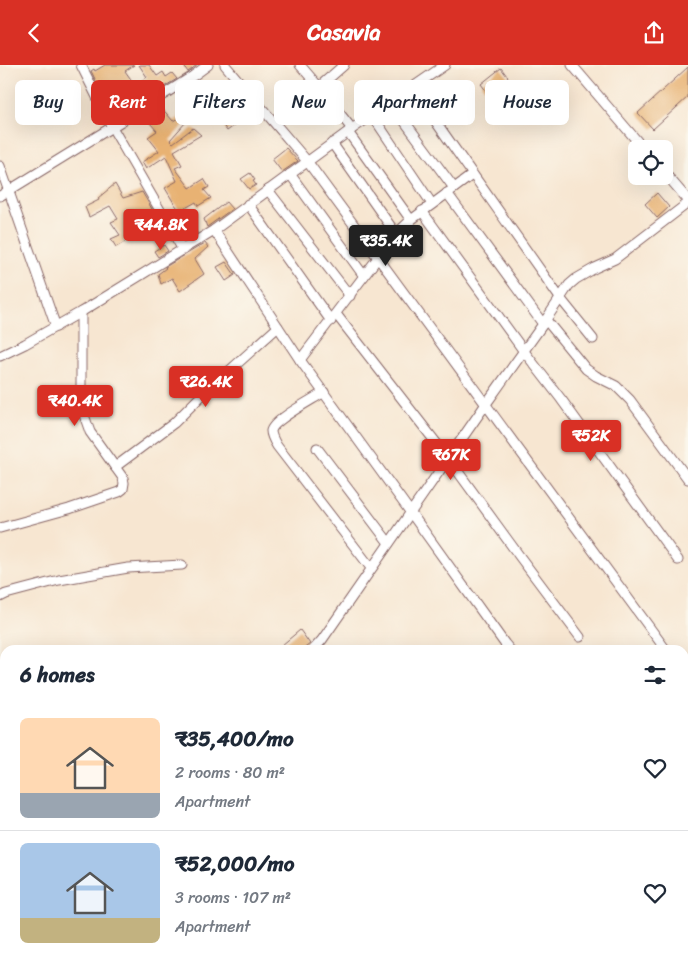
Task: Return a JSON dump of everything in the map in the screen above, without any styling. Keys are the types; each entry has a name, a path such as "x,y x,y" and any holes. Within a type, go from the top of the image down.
{"street":[{"path":"81,65 112,127 183,250"},
{"path":"0,196 208,65"},
{"path":"225,65 307,161 662,645"},
{"path":"300,65 313,80"},
{"path":"327,80 344,65"},
{"path":"572,65 636,140"},
{"path":"422,80 439,66"},
{"path":"344,122 411,220"},
{"path":"0,356 81,313 214,230 357,125"},
{"path":"379,125 432,204"},
{"path":"406,125 450,191 544,322 586,369 596,377 616,386 630,400 688,479"},
{"path":"438,125 560,298 593,339"},
{"path":"332,143 396,234"},
{"path":"0,166 56,327"},
{"path":"290,174 364,277"},
{"path":"300,360 396,234 422,211 472,175"},
{"path":"318,645 569,285 595,268 615,259 688,202 673,183"},
{"path":"268,190 350,295"},
{"path":"248,204 333,317 448,458 580,637"},
{"path":"422,211 678,560"},
{"path":"214,230 300,360 506,645"},
{"path":"0,528 69,509 123,489 123,478 90,432 84,415 80,389 81,313"},
{"path":"115,467 174,423 278,327"},
{"path":"324,393 280,420 272,427 271,432 276,446 372,568"},
{"path":"317,448 390,543"},
{"path":"0,597 69,578 128,568 182,565"}],"building":[{"path":"105,65 134,65 125,71 131,80 96,80 91,71 94,69 95,71"},
{"path":"139,65 149,65 157,76 163,72 166,77 172,73 177,79 165,86 165,80 142,80 147,77"},
{"path":"183,65 197,65 188,72"},
{"path":"688,67 688,97 653,129 638,113"},
{"path":"501,68 510,80 486,80"},
{"path":"485,81 485,89 481,84"},
{"path":"165,112 173,121 175,120 175,125 183,125 170,140 173,143 193,128 201,135 174,151 182,165 175,168 190,188 204,179 209,187 204,190 211,198 198,206 196,202 180,211 165,188 177,181 166,156 146,169 142,162 159,151 148,137 157,131 152,125 165,125"},
{"path":"223,125 235,125 227,131"},
{"path":"286,148 298,161 282,172 272,159"},
{"path":"250,173 256,185 249,189 241,179"},
{"path":"115,184 123,198 142,192 169,238 160,245 149,228 116,247 111,239 120,235 111,222 118,219 110,206 89,217 85,207 99,200 98,198"},
{"path":"657,193 669,207 657,218 645,204"},
{"path":"226,202 232,209 207,227 204,219"},
{"path":"190,223 197,233 189,238 181,227"},
{"path":"205,243 208,247 195,259 204,274 180,291 172,278 161,284 158,274 165,267"},
{"path":"164,245 168,251 158,257 154,251"},
{"path":"226,262 235,275 226,281 217,267"},
{"path":"300,630 310,644 309,645 282,645"}]}
